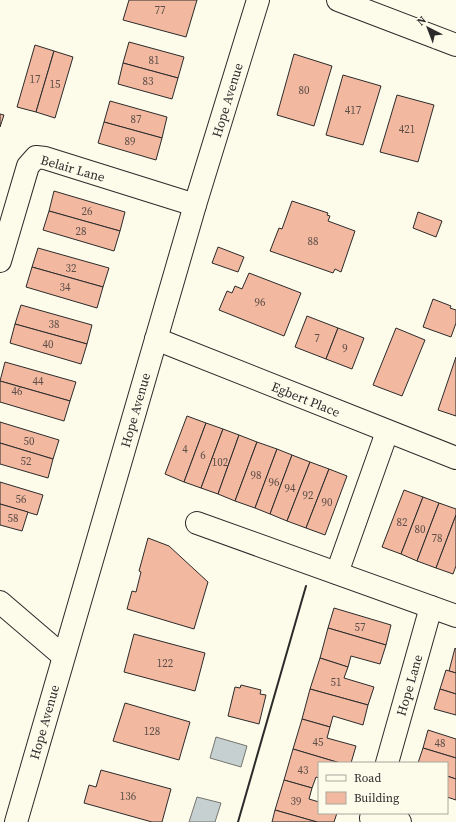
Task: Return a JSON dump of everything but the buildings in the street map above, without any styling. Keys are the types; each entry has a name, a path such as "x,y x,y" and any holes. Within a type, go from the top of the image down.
{"street":[{"name":"Hope Avenue","path":"16,822 194,205 258,0"},
{"path":"338,0 456,45"},
{"name":"Belair Lane","path":"0,261 28,166 36,157 45,158 194,205"},
{"name":"Egbert Place","path":"156,339 387,432 456,458"},
{"path":"337,573 387,432"},
{"path":"197,523 456,616"},
{"path":"0,602 63,656"},
{"name":"Hope Lane","path":"387,762 431,607"},
{"path":"371,818 400,822"}],"shaded area":[{"path":"216,737 247,746 241,767 210,758"},
{"path":"197,797 221,803 215,822 189,822"}],"wall":[{"path":"238,822 306,586"}]}
